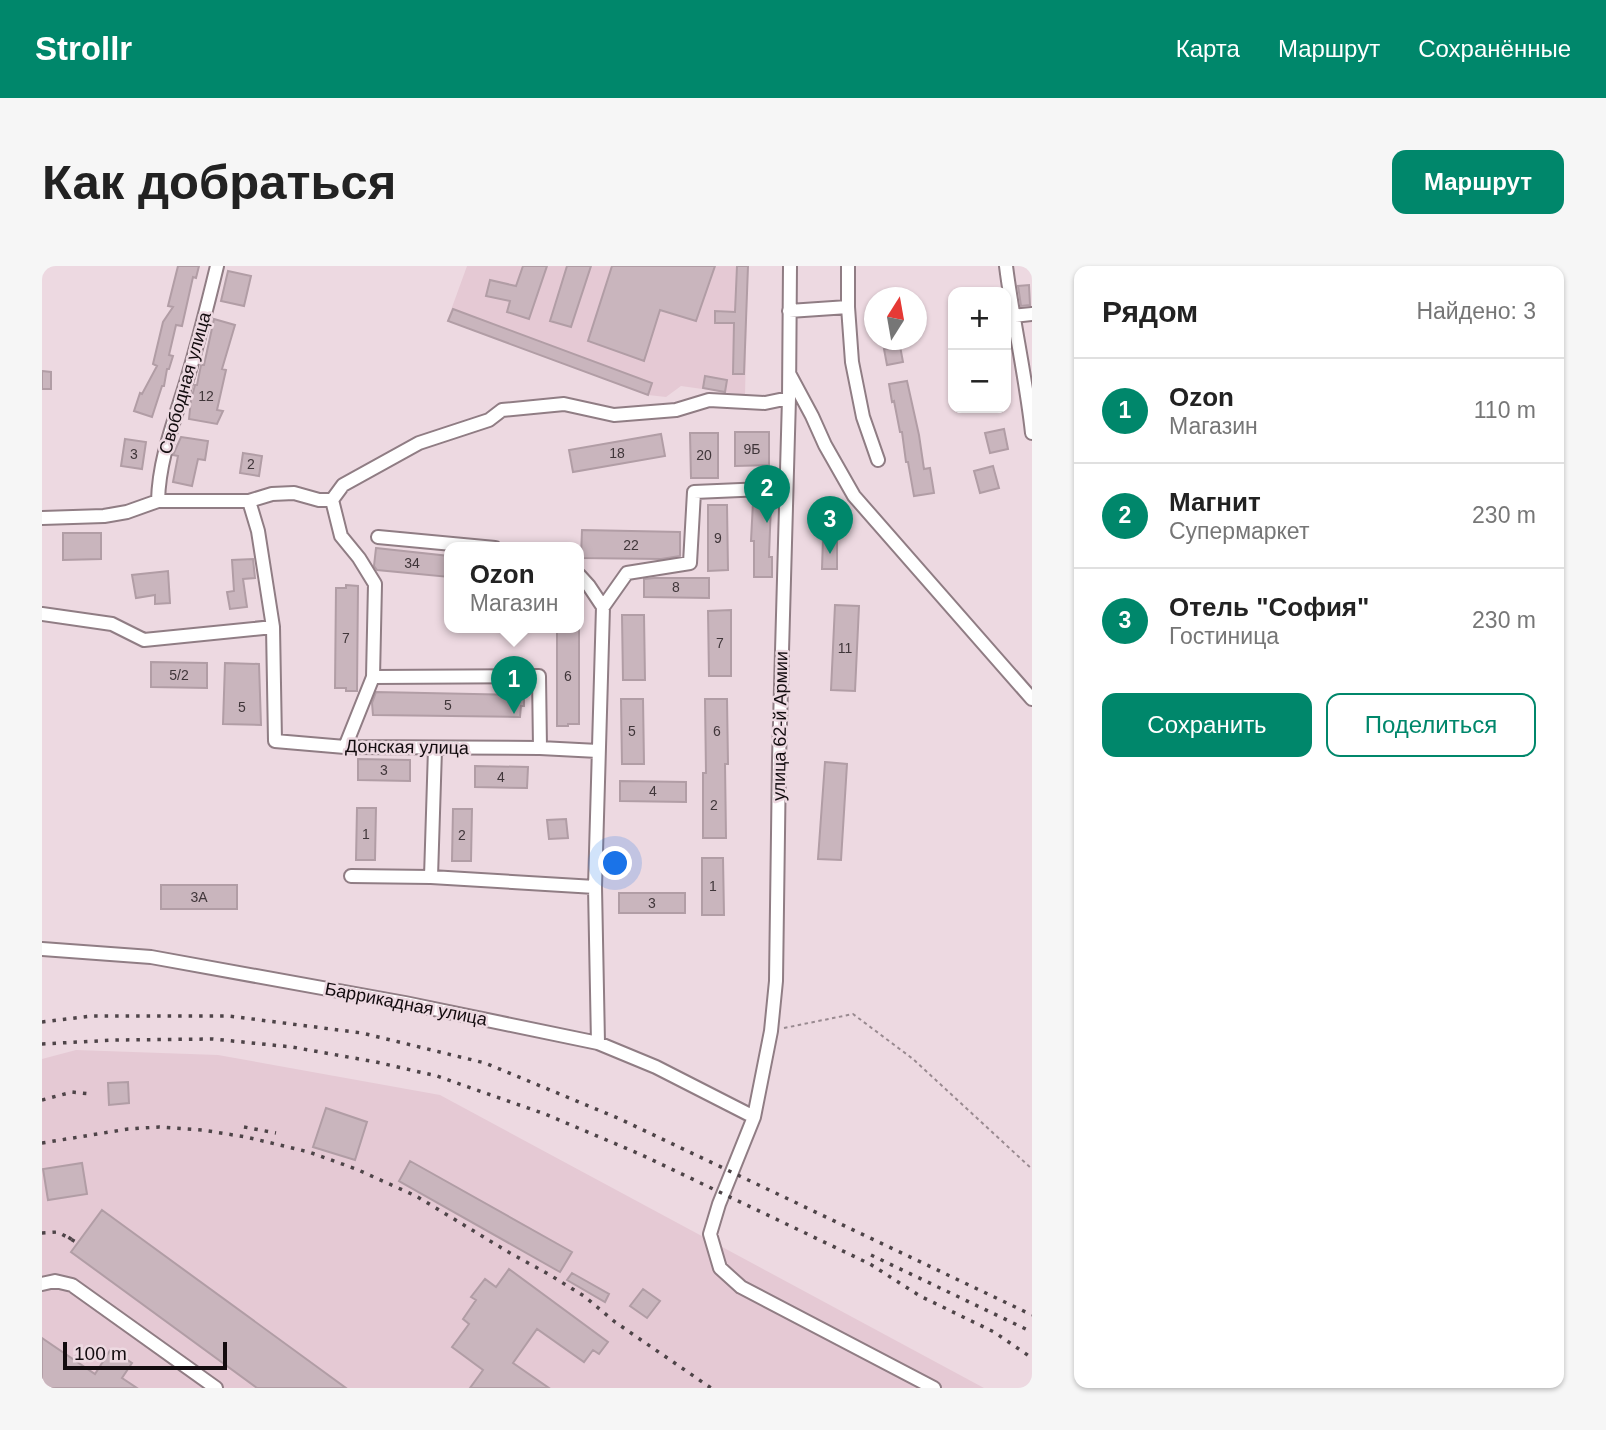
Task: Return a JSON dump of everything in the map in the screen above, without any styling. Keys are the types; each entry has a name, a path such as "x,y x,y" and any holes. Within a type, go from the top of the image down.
{"street":[{"name":"Свободная улица","path":"158,501 163,458 217,266"},
{"name":"улица 62-й Армии","path":"790,266 776,981 771,1031 754,1117 710,1234 720,1268 741,1287 934,1388"},
{"path":"848,266 852,362 863,417 878,460"},
{"path":"1006,266 1012,316 1027,387 1032,433"},
{"path":"789,311 848,307"},
{"path":"1012,316 1032,314"},
{"path":"788,372 854,496 1032,699"},
{"path":"332,500 343,485 419,443 489,420 502,410 564,404 614,415 676,411 709,400 765,402 789,398"},
{"path":"598,1043 595,887 603,607 627,573 690,563 694,492 786,488"},
{"path":"42,518 104,516 127,512 158,501 249,501 272,494 294,493 319,500 332,500"},
{"path":"332,500 341,536 359,558 374,584 373,677 345,747"},
{"path":"42,614 113,624 144,640 273,627 258,531 249,501"},
{"path":"378,537 444,543"},
{"path":"584,580 603,607"},
{"name":"Донская улица","path":"273,627 275,741 345,747 598,751"},
{"path":"373,677 539,676 540,748"},
{"path":"431,877 435,749"},
{"path":"351,876 431,877 595,887"},
{"name":"Баррикадная улица","path":"42,948 151,957 405,1003 598,1043 656,1067 754,1117"},
{"path":"42,1284 55,1281 72,1285 216,1388"}],"path":[{"path":"771,1031 853,1014 913,1059 1032,1169"}],"shaded area":[{"path":"467,266 748,266 745,395 681,386 666,397 648,395 447,321"},
{"path":"76,1050 218,1055 440,1095 984,1388 42,1388 42,1059"}],"building":[{"path":"178,266 199,266 196,278 193,277 182,326 176,325 169,355 173,356 152,417 134,411 140,393 142,394 157,366 153,364 163,322 173,307 168,306"},
{"path":"523,266 547,266 529,319 507,312 510,301 486,296 490,280 516,286"},
{"path":"567,266 591,266 571,327 550,321"},
{"path":"612,266 715,266 696,321 660,310 644,361 588,341"},
{"path":"737,266 748,266 744,374 733,374 734,323 715,323 715,311 735,312"},
{"path":"228,271 251,276 244,306 221,301"},
{"path":"1029,285 1030,305 1021,306 1018,286"},
{"path":"453,309 652,383 648,395 448,321"},
{"path":"214,319 235,325 222,369 226,370 217,410 223,411 217,424 189,419 191,400 201,365 204,365"},
{"path":"884,350 901,350 903,362 887,365"},
{"path":"42,371 51,372 51,389 42,389"},
{"path":"705,376 727,380 725,392 703,388"},
{"path":"907,381 924,469 930,468 934,493 914,496 902,432 889,384"},
{"path":"1004,429 1008,449 990,453 985,433"},
{"path":"735,432 769,432 769,465 735,466"},
{"path":"690,433 718,433 718,478 691,478"},
{"path":"661,434 665,456 573,472 569,450"},
{"path":"181,437 208,441 205,460 198,459 192,486 173,482 178,456 173,455"},
{"path":"125,439 146,442 142,469 121,466"},
{"path":"243,453 262,456 259,476 240,473"},
{"path":"993,466 999,488 980,493 974,471"},
{"path":"753,502 771,503 769,557 772,557 772,577 754,577 754,541 751,541"},
{"path":"708,505 727,505 728,570 708,571"},
{"path":"582,530 680,532 680,556 661,559 584,558 584,542 582,542"},
{"path":"63,533 101,533 101,559 63,560"},
{"path":"823,538 837,538 837,569 822,569"},
{"path":"376,548 444,555 444,577 377,570 374,566"},
{"path":"253,559 255,578 243,579 247,607 230,609 227,592 234,591 232,560"},
{"path":"168,571 170,603 155,604 155,595 136,598 132,575"},
{"path":"709,578 709,598 644,597 644,579"},
{"path":"346,585 358,586 357,691 335,688 336,588 346,588"},
{"path":"835,605 859,606 855,691 831,690"},
{"path":"731,610 731,676 709,676 708,611"},
{"path":"622,615 644,615 645,680 623,680"},
{"path":"557,633 579,633 579,724 557,726"},
{"path":"151,662 207,663 207,688 151,687"},
{"path":"225,663 259,664 261,725 223,724"},
{"path":"376,692 524,695 524,706 521,706 520,717 373,715 372,703"},
{"path":"621,699 643,699 644,764 622,764"},
{"path":"705,699 727,699 726,838 703,838"},
{"path":"358,759 410,760 410,781 358,780"},
{"path":"825,762 847,764 841,860 818,859"},
{"path":"475,766 528,767 527,788 475,787"},
{"path":"620,781 686,782 686,802 620,801"},
{"path":"357,808 376,808 375,860 356,860"},
{"path":"453,809 472,809 471,861 452,861"},
{"path":"566,819 568,838 549,839 547,820"},
{"path":"702,858 723,858 724,915 702,915"},
{"path":"161,885 237,885 237,909 161,909"},
{"path":"619,893 685,893 685,913 619,913"},
{"path":"128,1082 129,1103 109,1105 108,1083"},
{"path":"326,1108 367,1122 355,1160 313,1147"},
{"path":"410,1161 572,1252 560,1272 399,1181"},
{"path":"82,1163 87,1194 48,1200 43,1169"},
{"path":"102,1210 346,1388 257,1388 71,1252"},
{"path":"509,1269 608,1342 599,1354 593,1350 584,1362 537,1329 513,1363 549,1388 470,1388 483,1370 452,1347 469,1324 463,1319 476,1300 471,1297 485,1279 496,1287"},
{"path":"572,1273 609,1294 605,1302 567,1280"},
{"path":"643,1289 660,1301 647,1318 630,1306"},
{"path":"42,1338 95,1374 111,1349 132,1363 122,1378 137,1388 42,1388"}],"railway":[{"path":"42,1022 91,1016 229,1016 362,1033 485,1063 620,1119 1032,1315"},
{"path":"42,1044 213,1039 292,1047 437,1076 545,1114 642,1155 870,1264 920,1296 994,1332 1032,1358"},
{"path":"42,1100 72,1092 91,1094"},
{"path":"42,1143 128,1129 159,1127 202,1130 309,1152 356,1169 416,1196 550,1275 584,1296 615,1322 711,1388"},
{"path":"244,1127 276,1133"},
{"path":"42,1233 58,1232 76,1242 63,1234"},
{"path":"871,1255 1032,1332"}],"place":[{"name":"Магнит","path":"767,523"},
{"name":"Отель \"София\"","path":"830,554"},
{"name":"Ozon","path":"514,714"}]}
